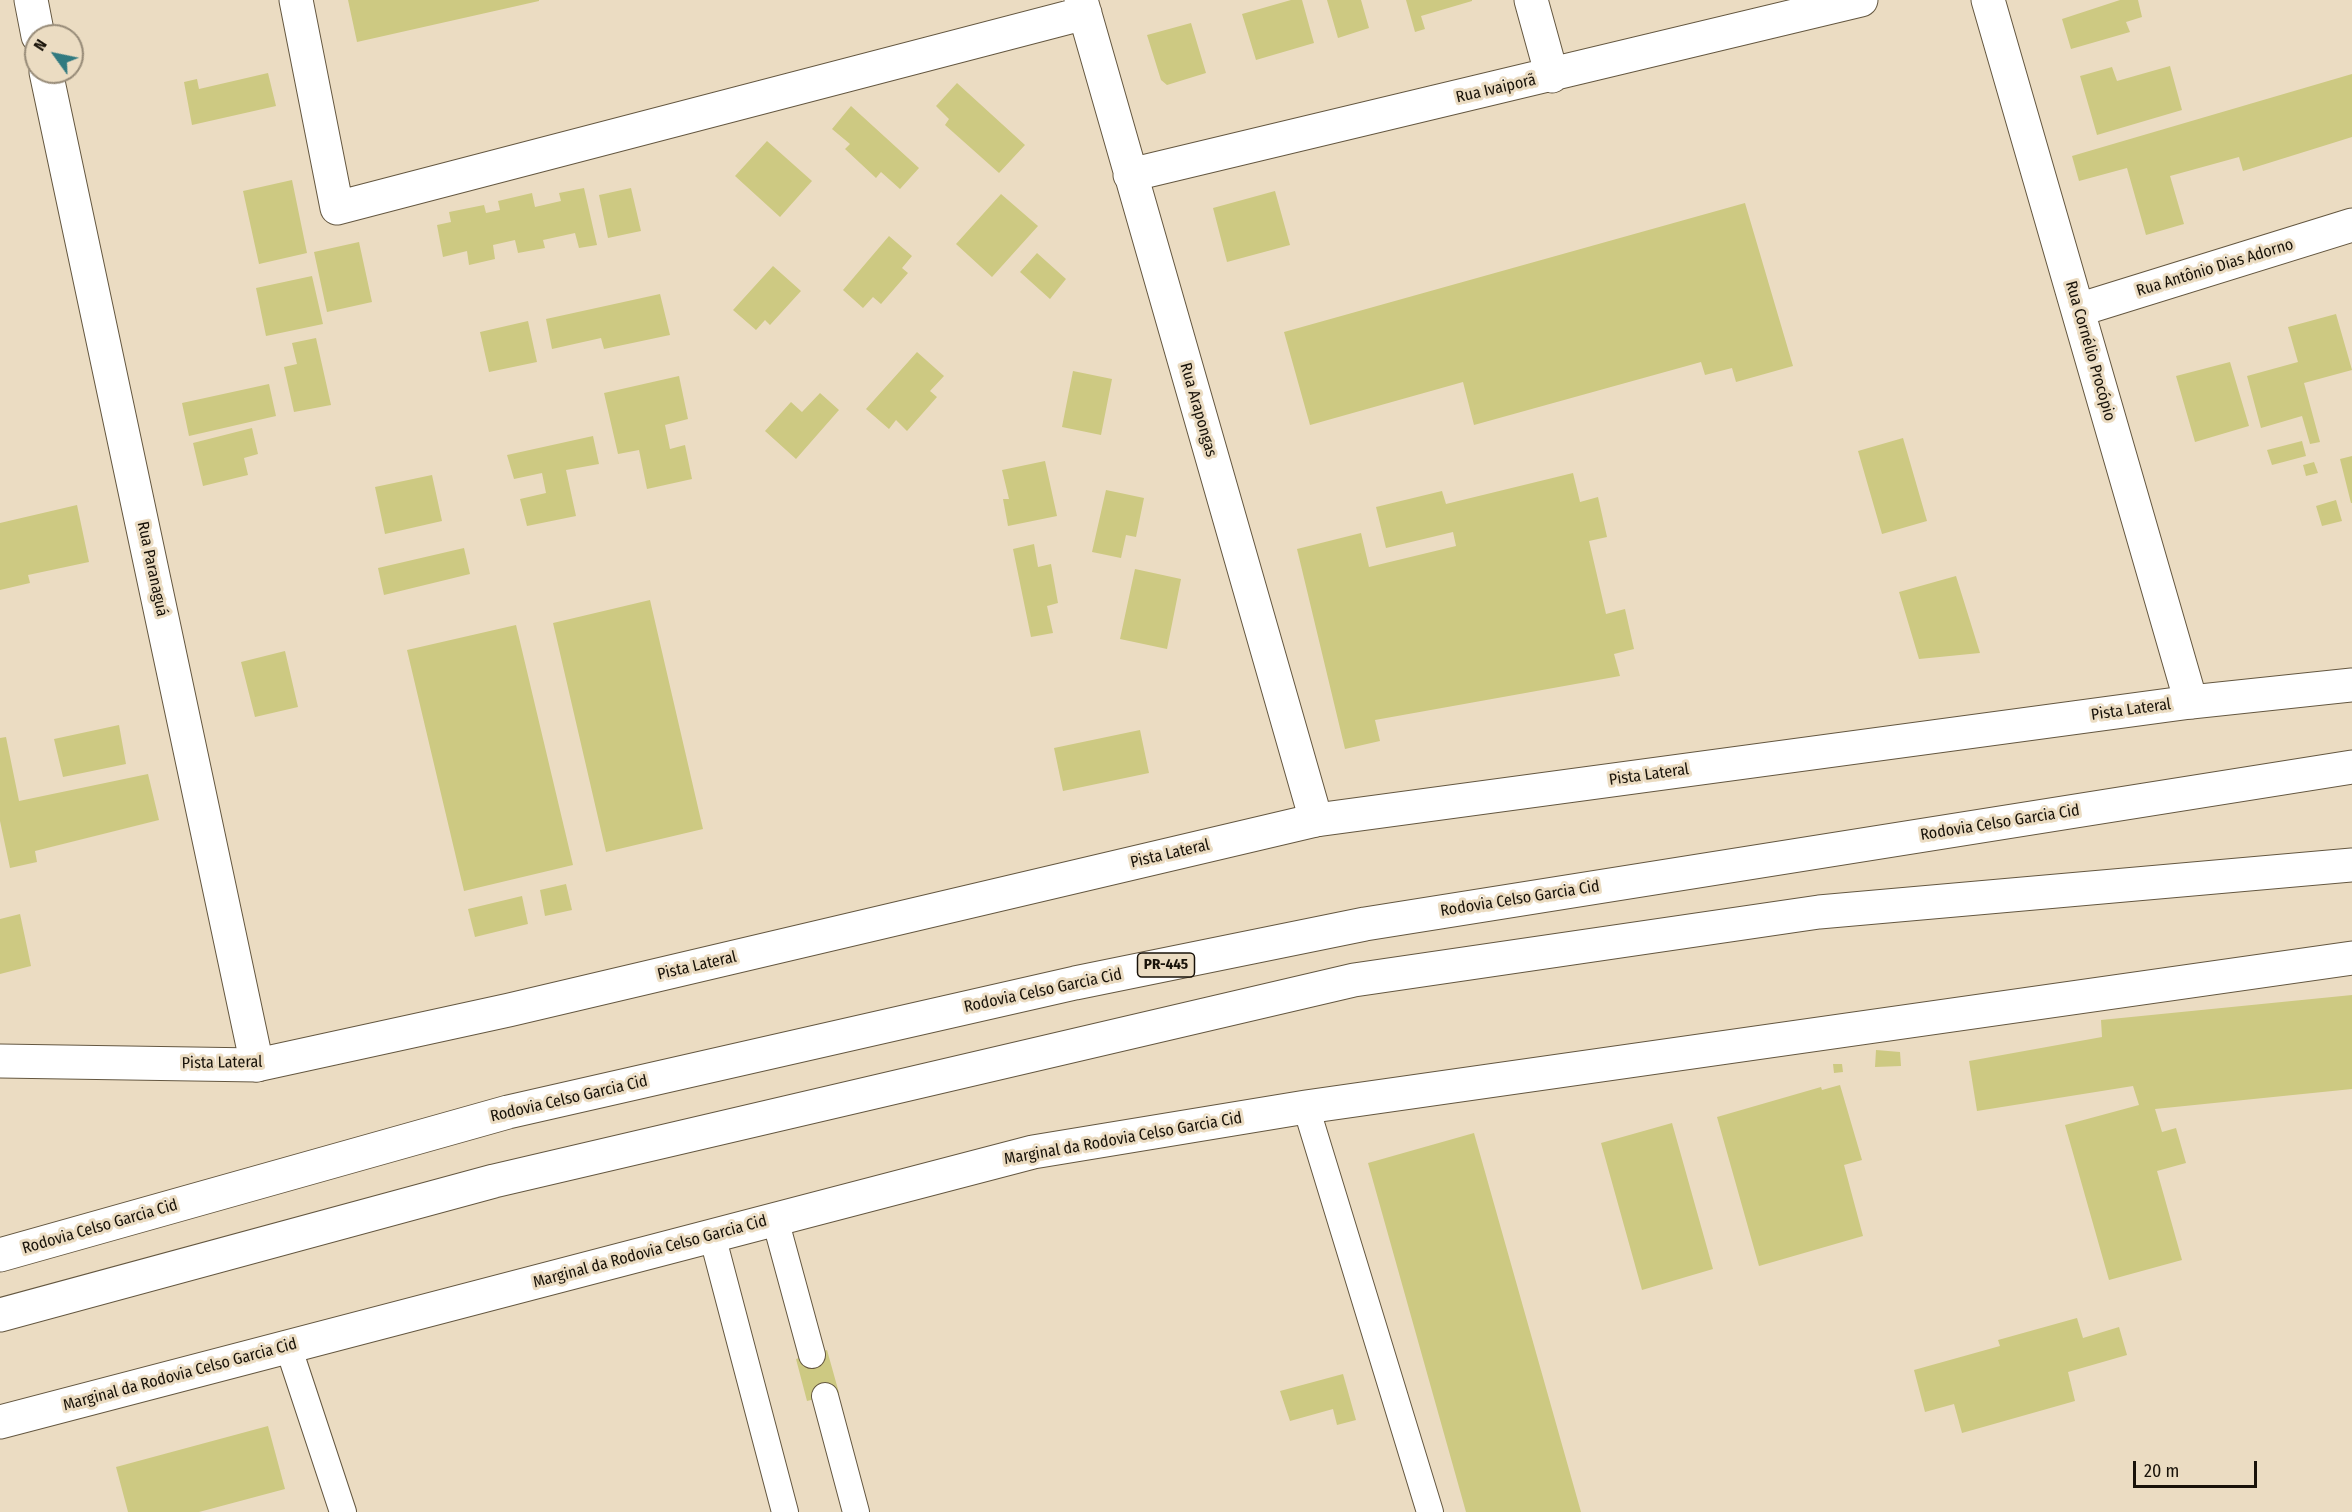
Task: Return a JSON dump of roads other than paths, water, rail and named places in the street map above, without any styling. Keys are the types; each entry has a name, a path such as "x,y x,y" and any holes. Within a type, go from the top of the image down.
{"main road":[{"path":"31,0 36,24"},
{"path":"296,0 337,208 1083,6"},
{"path":"1532,0 1552,76"},
{"name":"Rua Ivaiporã","path":"1130,176 1861,0"},
{"name":"Rua Cornélio Procópio","path":"1988,0 2191,702"},
{"name":"Rua Arapongas","path":"1083,6 1316,820"},
{"name":"Rua Paranaguá","path":"49,84 257,1065"},
{"name":"Rua Antônio Dias Adorno","path":"2078,310 2352,225"},
{"name":"Pista Lateral","path":"0,1061 257,1065 509,1010 1316,820 2191,702 2352,685"},
{"name":"Rodovia Celso Garcia Cid","path":"0,1255 508,1112 1075,984 1365,924 2350,767"},
{"path":"0,1315 494,1181 1354,980 1819,912 2352,865"},
{"path":"1306,1107 2352,958"},
{"name":"Marginal da Rodovia Celso Garcia Cid","path":"0,1422 1033,1152 1306,1107"}],"lane":[{"path":"1306,1107 1431,1512"},
{"path":"775,1219 812,1355"},
{"path":"712,1235 785,1512"},
{"path":"288,1346 343,1512"},
{"path":"825,1396 855,1512"}]}
